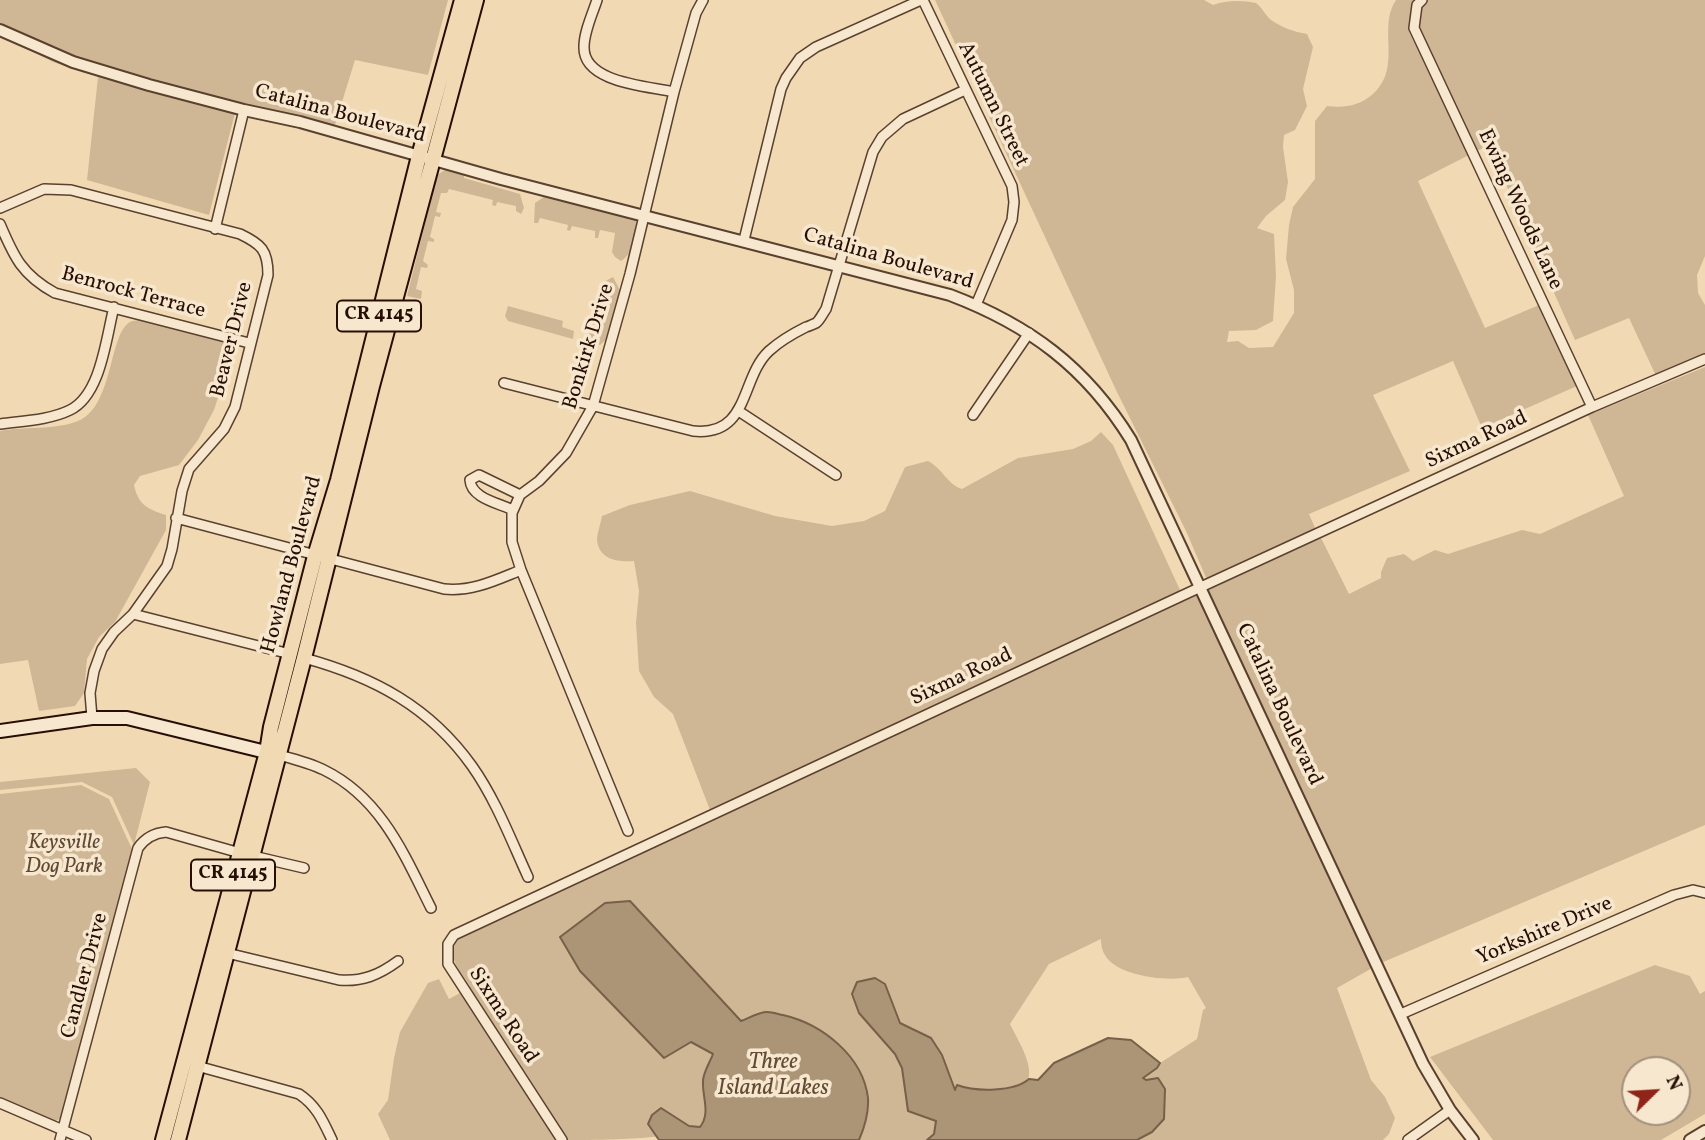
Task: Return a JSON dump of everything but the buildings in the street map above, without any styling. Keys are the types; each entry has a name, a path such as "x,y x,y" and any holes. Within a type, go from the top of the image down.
{"main road":[{"name":"Howland Boulevard","path":"163,1140 273,753 271,727 297,656 321,558 349,486 463,0"},
{"name":"Howland Boulevard","path":"426,158 476,0"},
{"path":"0,730 92,718 127,718 273,753"},
{"name":"Howland Boulevard","path":"178,1140 227,953 246,855"}],"street":[{"path":"597,0 584,45 584,53 590,66 606,77 674,92"},
{"name":"Bonkirk Drive","path":"628,831 521,569 512,542 511,523 520,495 539,481 566,453 593,406 674,92 696,13 703,0"},
{"path":"744,240 781,89 800,58 816,47 922,0"},
{"name":"Autumn Street","path":"922,0 1012,186 1012,220 976,305"},
{"name":"Ewing Woods Lane","path":"1422,0 1417,5 1414,29 1592,407"},
{"name":"Catalina Boulevard","path":"1,32 73,62 244,110 300,122 426,158 950,295 976,305 1029,333 1078,370 1116,415 1131,440 1423,1064 1450,1110 1473,1140"},
{"path":"504,383 702,432 725,424 740,412 746,391 767,352 789,336 816,323 826,309 867,165 882,137 903,119 965,90"},
{"path":"215,229 244,110"},
{"name":"Beaver Drive","path":"0,208 44,189 71,190 240,234 258,243 268,262 268,275 235,407 224,429 189,469 167,566 133,614 114,632 98,660 90,693 92,718"},
{"name":"Benrock Terrace","path":"0,224 15,258 39,285 55,293 249,344"},
{"path":"0,424 70,410 83,400 96,380 114,307"},
{"path":"973,415 1029,333"},
{"name":"Sixma Road","path":"562,1140 448,964 448,944 454,935 1200,587 1592,407 1705,359"},
{"path":"740,412 836,475"},
{"path":"513,510 477,494 471,487 470,480 479,475 520,495"},
{"path":"176,518 444,589 458,591 484,585 521,569"},
{"path":"133,614 332,666 373,682 401,698 433,722 473,768 488,793 528,877"},
{"path":"273,753 323,770 343,781 372,804 393,833 430,908"},
{"name":"Candler Drive","path":"61,1135 138,848 143,841 157,833 166,832 304,868"},
{"name":"Yorkshire Drive","path":"1401,1014 1674,895 1693,890 1705,893"},
{"path":"227,953 352,981 377,974 398,961"},
{"path":"197,1066 299,1094 318,1111 332,1140"},
{"path":"0,1103 61,1135 86,1140"},
{"path":"1408,1140 1450,1110"},
{"path":"1690,1140 1705,1131"}],"green space":[{"path":"0,0 448,0 428,75 355,60 334,128 245,107 75,59 0,25"},
{"path":"935,0 1204,0 1213,5 1246,1 1256,3 1279,25 1307,34 1313,47 1303,89 1307,106 1295,130 1284,135 1288,182 1285,200 1266,216 1257,228 1274,234 1276,276 1273,321 1256,330 1229,331 1227,342 1238,341 1249,348 1273,347 1294,313 1294,290 1286,259 1289,225 1293,207 1315,179 1315,121 1327,106 1352,105 1373,94 1387,72 1389,23 1396,0 1416,0 1409,32 1469,155 1418,181 1485,328 1539,305 1577,386 1482,428 1453,361 1373,395 1410,471 1309,514 1316,530 1207,580"},
{"path":"1427,0 1705,0 1705,256 1697,275 1698,293 1705,305 1705,359 1657,378 1629,318 1575,340 1489,146 1476,151 1418,28 1421,6"},
{"path":"3,36 235,113 209,215 87,180 98,77 53,62"},
{"path":"445,170 520,194 524,208 521,214 516,211 516,206 497,202 496,206 492,205 493,200 449,189 447,193 441,193 436,212 441,213 440,217 435,216 430,237 434,242 428,241 423,261 428,265 427,268 421,267 416,289 422,291 421,299 407,296 437,175"},
{"path":"547,195 635,219 636,236 629,253 621,261 615,257 612,252 615,233 600,230 598,238 595,238 595,231 572,226 570,231 567,230 568,225 540,218 538,223 534,223 535,203"},
{"path":"613,277 621,292 608,338 600,345 588,341 589,334 602,283"},
{"path":"508,306 563,321 562,327 574,331 573,339 508,321 505,316"},
{"path":"146,320 228,342 232,355 214,410 198,440 179,465 140,476 134,485 144,505 166,515 166,530 115,622 99,637 87,659 84,693 75,706 39,711 28,660 0,664 0,431 56,426 85,417 101,395 123,328 132,321"},
{"path":"1705,367 1705,825 1381,963 1205,589 1320,536 1349,594 1381,578 1387,558 1404,554 1413,561 1435,550 1448,554 1522,530 1540,534 1624,496 1588,415"},
{"path":"1101,432 1113,445 1181,592 479,919 710,810 673,714 654,697 639,671 636,623 639,591 634,561 611,559 602,552 597,540 602,516 630,505 690,491 775,516 832,526 864,521 885,511 905,467 928,461 952,484 962,489 1018,458 1073,449 1091,441"},
{"path":"1198,592 1374,967 1337,988 1371,1080 1385,1097 1395,1118 1389,1134 1383,1140 1137,1140 1142,1138 1146,1080 1143,1079 1160,1063 1197,1039 1203,1010 1206,1008 1188,977 1168,979 1131,973 1111,962 1105,955 1101,939 1049,964 1010,1024 1027,1059 1028,1080 1012,1087 994,1090 957,1085 931,1140 847,1140 706,1105 703,1124 690,1131 637,1138 567,1140 468,988 470,986 453,957 457,938"},
{"path":"136,768 150,782 134,845 112,797 82,782 0,790 0,782"},
{"name":"Keysville Dog Park","path":"81,785 109,799 132,849 62,1118 53,1122 0,1100 0,794"},
{"path":"1655,965 1690,976 1700,994 1705,991 1705,1114 1691,1122 1691,1056 1621,1056 1621,1126 1685,1126 1661,1140 1493,1140 1430,1057"},
{"path":"439,979 449,999 460,993 557,1140 390,1140 378,1114 388,1100 400,1032 428,983"}],"water":[{"name":"Three Island Lakes","path":"630,901 741,1021 757,1014 771,1012 798,1019 826,1034 838,1044 858,1069 865,1083 868,1109 859,1140 659,1140 648,1124 652,1115 661,1108 689,1126 700,1127 706,1111 703,1078 713,1054 691,1042 664,1058 580,971 560,937 605,903"},
{"name":"Three Island Lakes","path":"875,978 885,984 900,1023 931,1038 942,1055 955,1090 957,1085 994,1090 1014,1086 1029,1079 1038,1080 1054,1063 1108,1038 1131,1040 1160,1063 1143,1078 1158,1078 1165,1089 1164,1119 1152,1132 1137,1140 927,1140 934,1134 936,1121 908,1111 902,1068 895,1054 859,1013 852,994 857,982"}]}
